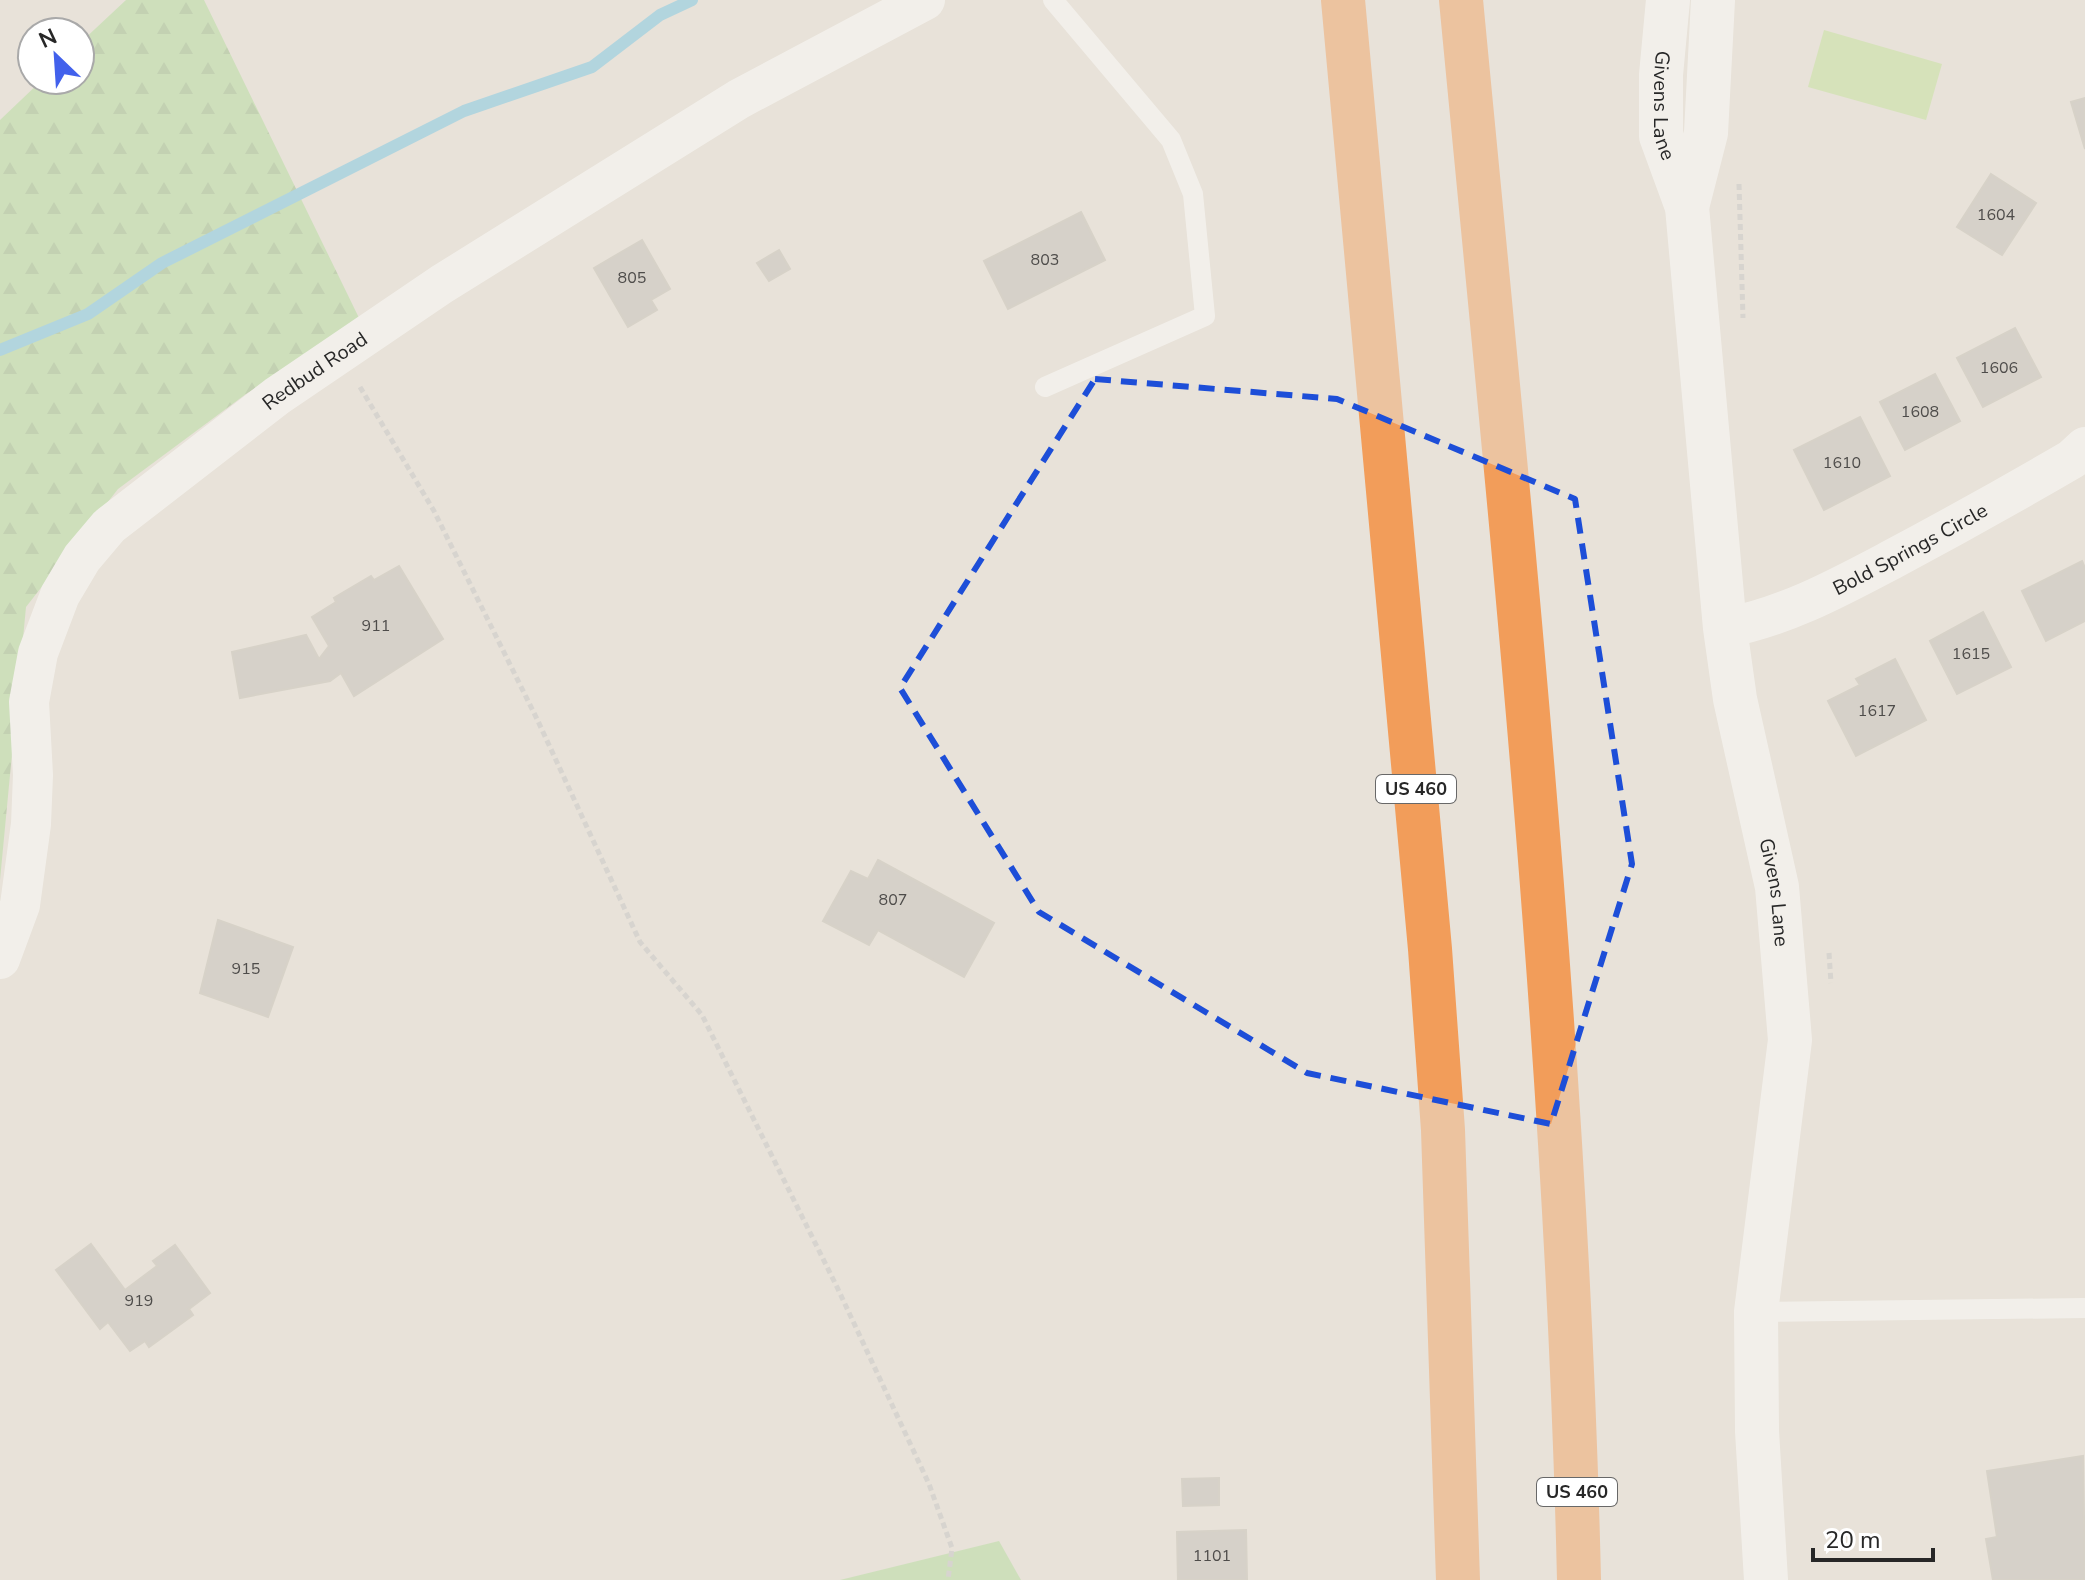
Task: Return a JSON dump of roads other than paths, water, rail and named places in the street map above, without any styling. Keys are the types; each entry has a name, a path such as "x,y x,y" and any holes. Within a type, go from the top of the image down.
{"highway":[{"name":"US 460","path":"1343,0 1412,738 1442,1115 1458,1580"},
{"name":"US 460","path":"1461,0 1560,1124 1575,1405 1579,1580"}],"street":[{"name":"Redbud Road","path":"0,959 20,905 31,824 32,683 38,653 60,595 95,542 125,512 338,354 442,284 739,99 925,0"},
{"name":"Givens Lane","path":"1668,0 1661,75 1661,136 1687,207 1725,628 1735,699 1777,887 1790,1040 1756,1312 1757,1431 1766,1580"},
{"name":"Givens Lane","path":"1687,207 1706,133 1713,0"},
{"name":"Bold Springs Circle","path":"1725,628 1765,620 1834,590 1978,513 2072,459 2085,447"}],"lane":[{"path":"1045,387 1205,316 1193,194 1171,140 1053,0"},
{"path":"1756,1312 2085,1308"}],"waterway":[{"path":"0,350 88,314 162,263 464,111 592,67 660,15 692,0"}]}
